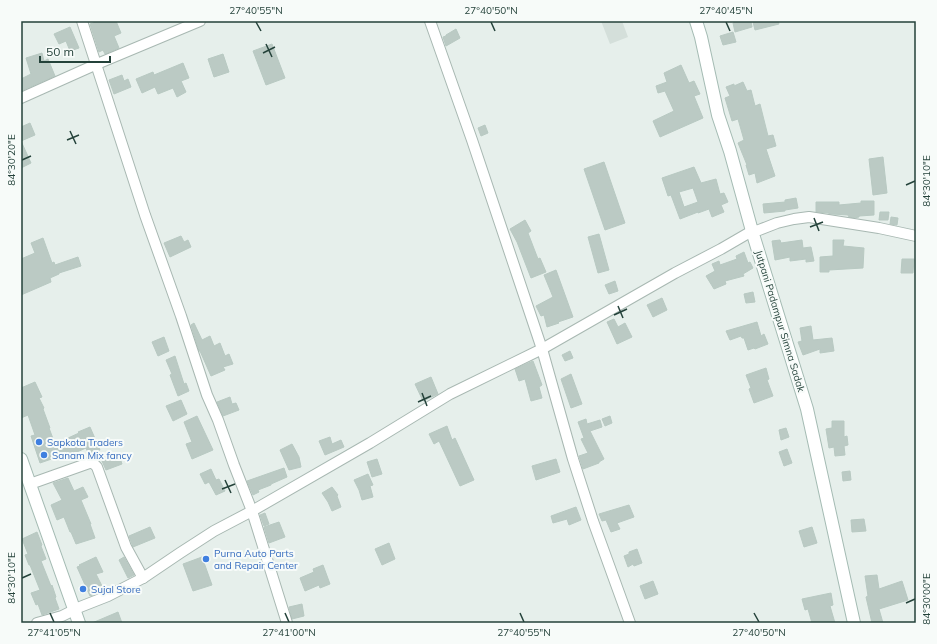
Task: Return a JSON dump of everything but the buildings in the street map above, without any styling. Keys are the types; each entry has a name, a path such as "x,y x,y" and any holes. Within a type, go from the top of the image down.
{"street":[{"path":"82,21 145,215 207,395 218,420 252,511 287,623"},
{"path":"21,98 96,64 200,21"},
{"path":"430,21 472,140 542,349 586,500 630,623"},
{"name":"Jutpani Padampur Simna Sadak","path":"696,21 701,37 718,115 752,231 808,409 854,623"},
{"path":"36,623 62,616 108,596 143,578 214,531 252,511 370,443 450,394 542,349 675,273 744,237 752,231 794,219 809,218 880,228 916,236"},
{"path":"21,459 60,573 79,623"},
{"path":"30,484 92,462 97,467 126,547 143,578"}],"shaded area":[{"path":"601,21 622,21 628,37 610,44"}],"place":[{"name":"Sapkota Traders","path":"39,442"},
{"name":"Sanam Mix fancy","path":"44,455"},
{"name":"Purna Auto Parts and Repair Center","path":"206,559"},
{"name":"Sujal Store","path":"83,589"}]}
